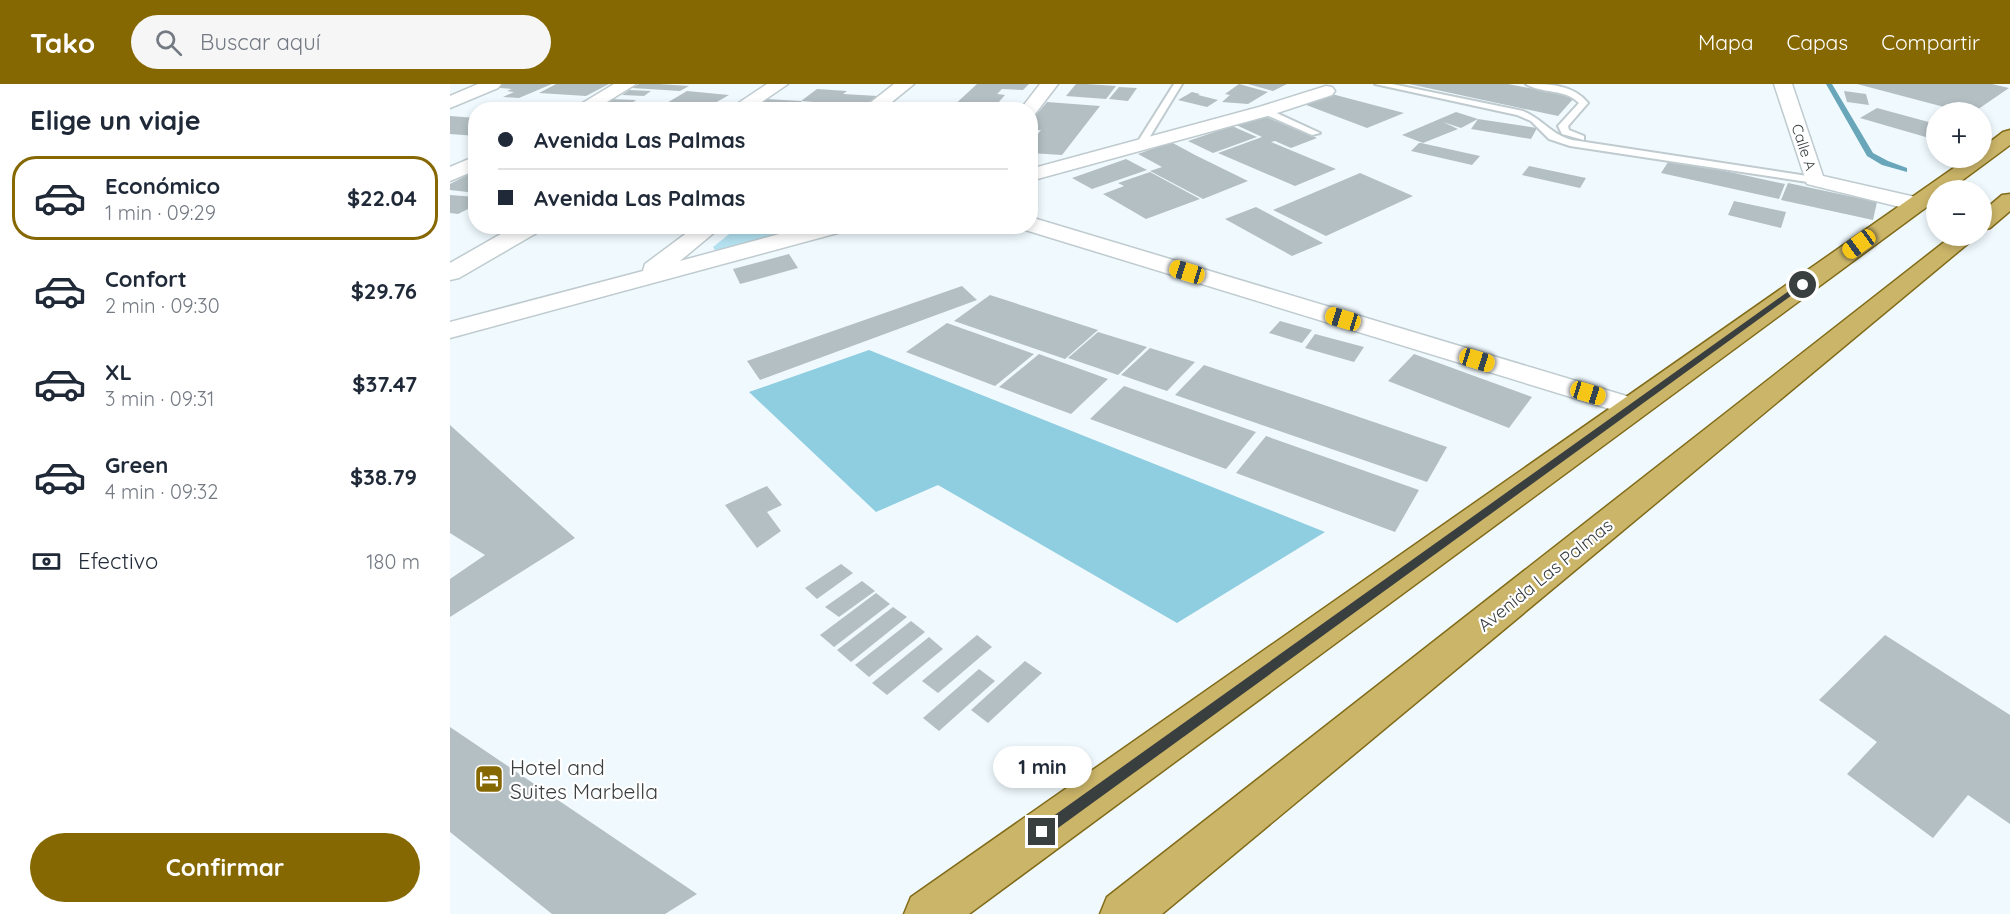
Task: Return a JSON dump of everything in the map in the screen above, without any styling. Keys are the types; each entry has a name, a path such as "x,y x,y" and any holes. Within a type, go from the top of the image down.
{"main road":[{"path":"1992,149 2010,136"},
{"path":"928,914 1966,168"},
{"path":"1992,215 2010,200"},
{"name":"Avenida Las Palmas","path":"1124,914 1954,246"}],"street":[{"path":"450,103 492,84"},
{"path":"594,102 627,84"},
{"path":"750,102 779,84"},
{"path":"881,102 905,84"},
{"path":"1035,102 1049,84"},
{"name":"Calle A","path":"1783,84 1808,170 1916,204"},
{"path":"1038,173 1265,111 1326,91"},
{"path":"450,109 468,110"},
{"path":"1038,159 1076,163"},
{"path":"450,175 468,166"},
{"path":"1038,226 1633,407"},
{"path":"450,273 518,234"},
{"path":"641,279 700,234"},
{"path":"450,330 807,234"}],"lane":[{"path":"1140,146 1178,84"},
{"path":"1379,84 1520,113 1534,119 1552,137 1570,143 1808,170"},
{"path":"1530,84 1566,91 1580,97 1584,104 1563,126 1565,132 1576,137 1695,156 1788,165"},
{"path":"1265,111 1315,133"}],"shaded area":[{"path":"729,234 792,234 716,252 713,247"},
{"path":"869,350 1325,532 1177,623 938,485 876,512 749,392"}],"building":[{"path":"493,84 552,84 519,98 503,97 514,92 507,91 512,89 487,87"},
{"path":"556,84 609,84 586,96 539,93"},
{"path":"639,84 689,86 680,91 632,88"},
{"path":"977,84 1029,84 1023,90 1002,89 997,94 1005,95 999,102 958,102"},
{"path":"1076,84 1116,86 1106,99 1066,96"},
{"path":"1239,84 1268,92 1248,104 1222,102 1230,95 1225,94"},
{"path":"1248,84 1287,84 1273,91"},
{"path":"1409,84 1508,84 1575,97 1558,116"},
{"path":"1857,84 1992,84 2009,88 1989,102 1926,102"},
{"path":"1119,87 1137,88 1128,101 1109,99"},
{"path":"817,89 847,91 843,94 878,96 870,102 801,101"},
{"path":"629,90 651,91 644,96 622,95"},
{"path":"687,91 729,95 717,102 668,102"},
{"path":"1844,91 1866,94 1869,105 1847,102"},
{"path":"1192,92 1218,100 1207,107 1178,100"},
{"path":"1328,93 1404,113 1367,128 1301,103"},
{"path":"609,99 636,100 633,102 604,102"},
{"path":"766,99 802,101 801,102 762,102"},
{"path":"1047,102 1100,106 1062,155 1038,154 1038,134 1041,130 1038,130 1038,113"},
{"path":"1877,108 1926,121 1926,137 1860,118"},
{"path":"1456,112 1478,119 1461,128 1443,122 1458,129 1423,143 1402,135"},
{"path":"1261,115 1317,138 1291,148 1275,141 1271,142 1336,169 1295,186 1218,153 1262,137 1234,124"},
{"path":"450,116 468,117 468,135 450,134"},
{"path":"1478,119 1537,128 1531,139 1471,129"},
{"path":"1232,126 1257,137 1213,153 1188,141"},
{"path":"1171,142 1248,181 1203,199 1150,171 1162,167 1138,154"},
{"path":"1419,143 1480,156 1472,165 1411,151"},
{"path":"1126,159 1147,170 1092,189 1072,178"},
{"path":"1670,159 1785,184 1779,199 1661,173"},
{"path":"1529,166 1586,178 1580,188 1522,175"},
{"path":"1150,172 1200,199 1146,219 1103,194 1124,186 1118,183"},
{"path":"1360,173 1413,196 1326,236 1273,210"},
{"path":"468,175 468,192 450,190 450,184"},
{"path":"1788,183 1877,202 1873,220 1781,200"},
{"path":"450,195 468,196 468,209 458,214 450,213"},
{"path":"1734,201 1786,212 1781,228 1728,215"},
{"path":"1256,207 1323,243 1292,256 1225,219"},
{"path":"789,254 798,268 740,284 733,269"},
{"path":"962,286 977,300 760,380 747,361"},
{"path":"990,295 1098,330 1065,359 954,321"},
{"path":"1280,321 1312,330 1302,343 1269,333"},
{"path":"947,323 1034,354 995,386 906,352"},
{"path":"1098,332 1147,347 1118,375 1068,358"},
{"path":"1315,334 1364,347 1354,362 1305,348"},
{"path":"1150,348 1195,362 1167,391 1121,375"},
{"path":"1039,354 1108,379 1071,414 999,387"},
{"path":"1414,354 1532,397 1509,428 1388,381"},
{"path":"1204,365 1447,447 1427,482 1175,395"},
{"path":"1124,386 1256,432 1226,469 1090,419"},
{"path":"450,425 575,538 450,617 450,579 485,555 450,533"},
{"path":"1266,436 1419,490 1395,532 1236,473"},
{"path":"767,486 782,505 767,512 781,531 757,548 725,505"},
{"path":"841,564 853,573 817,599 805,588"},
{"path":"862,581 875,591 839,617 825,607"},
{"path":"876,593 890,604 834,647 820,635"},
{"path":"893,607 907,617 851,662 837,650"},
{"path":"911,621 925,632 869,677 855,665"},
{"path":"977,635 992,647 938,693 922,681"},
{"path":"1885,635 2010,715 2010,824 1968,795 1933,838 1847,774 1877,742 1819,700"},
{"path":"929,637 943,649 887,695 872,683"},
{"path":"1025,661 1042,673 988,723 971,710"},
{"path":"979,669 995,681 939,731 923,718"},
{"name":"Hotel and Suites Marbella","path":"450,727 697,894 665,914 552,914 450,832"}],"waterway":[{"path":"1829,84 1870,154 1904,170"}],"place":[{"name":"Hotel and Suites Marbella","path":"489,779"}],"route":[{"path":"1042,832 1803,285"}]}
